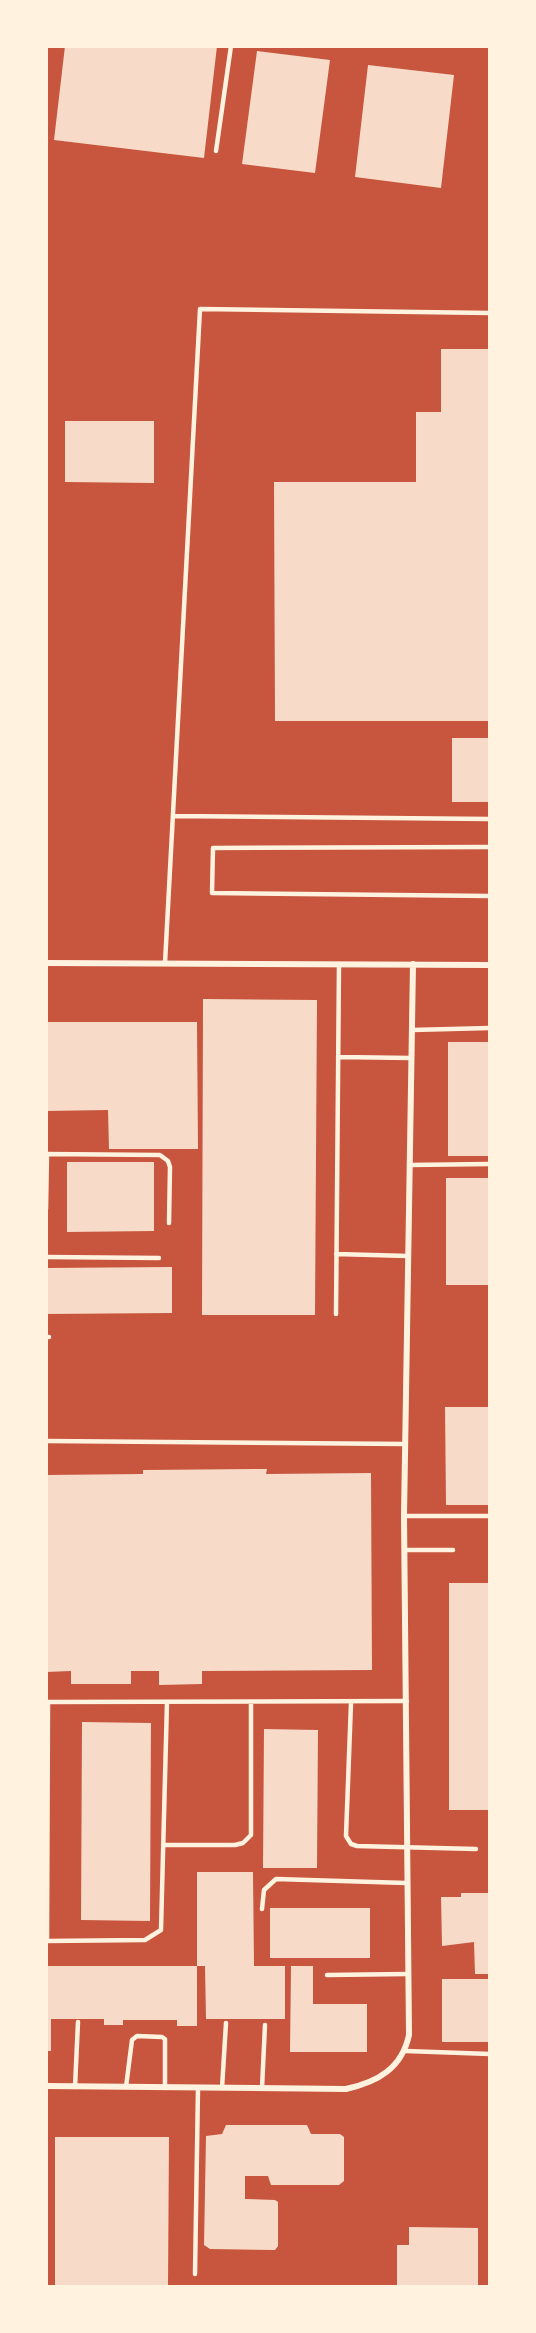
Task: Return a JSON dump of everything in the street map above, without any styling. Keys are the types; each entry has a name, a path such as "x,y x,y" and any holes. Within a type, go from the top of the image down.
{"street":[{"path":"46,963 489,965"},
{"path":"46,2086 346,2089 368,2084 392,2069 406,2051 409,2035 404,1516 412,964"}],"lane":[{"path":"216,151 231,46"},
{"path":"165,963 200,309 489,313"},
{"path":"173,816 489,819"},
{"path":"489,847 213,848 212,882 212,893 489,896"},
{"path":"336,1314 339,964"},
{"path":"411,1030 489,1028"},
{"path":"338,1057 411,1058"},
{"path":"46,1209 47,1154 160,1155 168,1161 170,1167 169,1223"},
{"path":"410,1165 489,1164"},
{"path":"336,1254 408,1256"},
{"path":"46,1257 159,1258"},
{"path":"46,1441 405,1444"},
{"path":"404,1516 489,1516"},
{"path":"405,1550 453,1550"},
{"path":"167,1702 161,1930 155,1936 145,1940 47,1941 47,1702 167,1702 251,1702 351,1703 407,1701"},
{"path":"163,1845 235,1845 243,1843 251,1835 251,1702"},
{"path":"351,1703 346,1836 351,1845 476,1849"},
{"path":"262,1909 264,1890 276,1880 406,1882"},
{"path":"327,1975 408,1974"},
{"path":"75,2087 78,2022"},
{"path":"222,2088 226,2023"},
{"path":"262,2088 265,2025"},
{"path":"126,2087 132,2040 137,2036 165,2039 165,2088"},
{"path":"406,2051 489,2054"},
{"path":"195,2274 198,2088"}],"building":[{"path":"65,46 217,46 204,158 54,140"},
{"path":"257,51 330,60 315,173 242,164"},
{"path":"368,65 454,75 441,188 355,177"},
{"path":"441,349 490,349 490,721 275,721 274,482 416,482 416,412 441,412"},
{"path":"65,421 154,421 154,483 65,482"},
{"path":"452,738 490,738 490,802 452,802"},
{"path":"203,999 317,1000 315,1315 202,1315"},
{"path":"46,1022 197,1022 198,1149 109,1149 108,1110 46,1111"},
{"path":"448,1042 490,1042 490,1156 448,1156"},
{"path":"67,1162 154,1162 154,1231 67,1232"},
{"path":"446,1178 490,1178 490,1285 446,1285"},
{"path":"172,1267 172,1313 46,1314 46,1268"},
{"path":"445,1407 490,1407 490,1505 446,1505"},
{"path":"267,1469 266,1474 371,1473 372,1670 202,1671 202,1684 159,1685 159,1671 131,1671 131,1684 71,1684 71,1671 46,1672 46,1475 143,1474 143,1470"},
{"path":"449,1583 490,1583 490,1810 449,1810"},
{"path":"82,1722 151,1723 150,1921 81,1920"},
{"path":"264,1729 318,1730 317,1868 263,1868"},
{"path":"197,1872 253,1872 254,1966 285,1966 285,2019 206,2019 205,1966 197,1966"},
{"path":"461,1893 490,1893 490,1974 475,1974 474,1942 442,1946 441,1897 461,1897"},
{"path":"270,1908 370,1908 370,1958 270,1958"},
{"path":"46,1966 197,1966 197,2026 177,2026 177,2020 123,2020 123,2025 104,2025 104,2019 51,2019 51,2051 46,2051"},
{"path":"291,1966 313,1966 313,2004 367,2004 367,2052 290,2052"},
{"path":"442,1979 490,1979 490,2042 442,2042"},
{"path":"226,2125 307,2125 311,2134 340,2134 344,2137 344,2181 339,2185 271,2185 268,2176 245,2176 245,2199 278,2202 278,2246 275,2250 210,2249 204,2245 206,2136 222,2134"},
{"path":"55,2137 169,2137 168,2286 55,2286"},
{"path":"409,2227 478,2228 478,2286 397,2286 397,2245 409,2245"}]}
